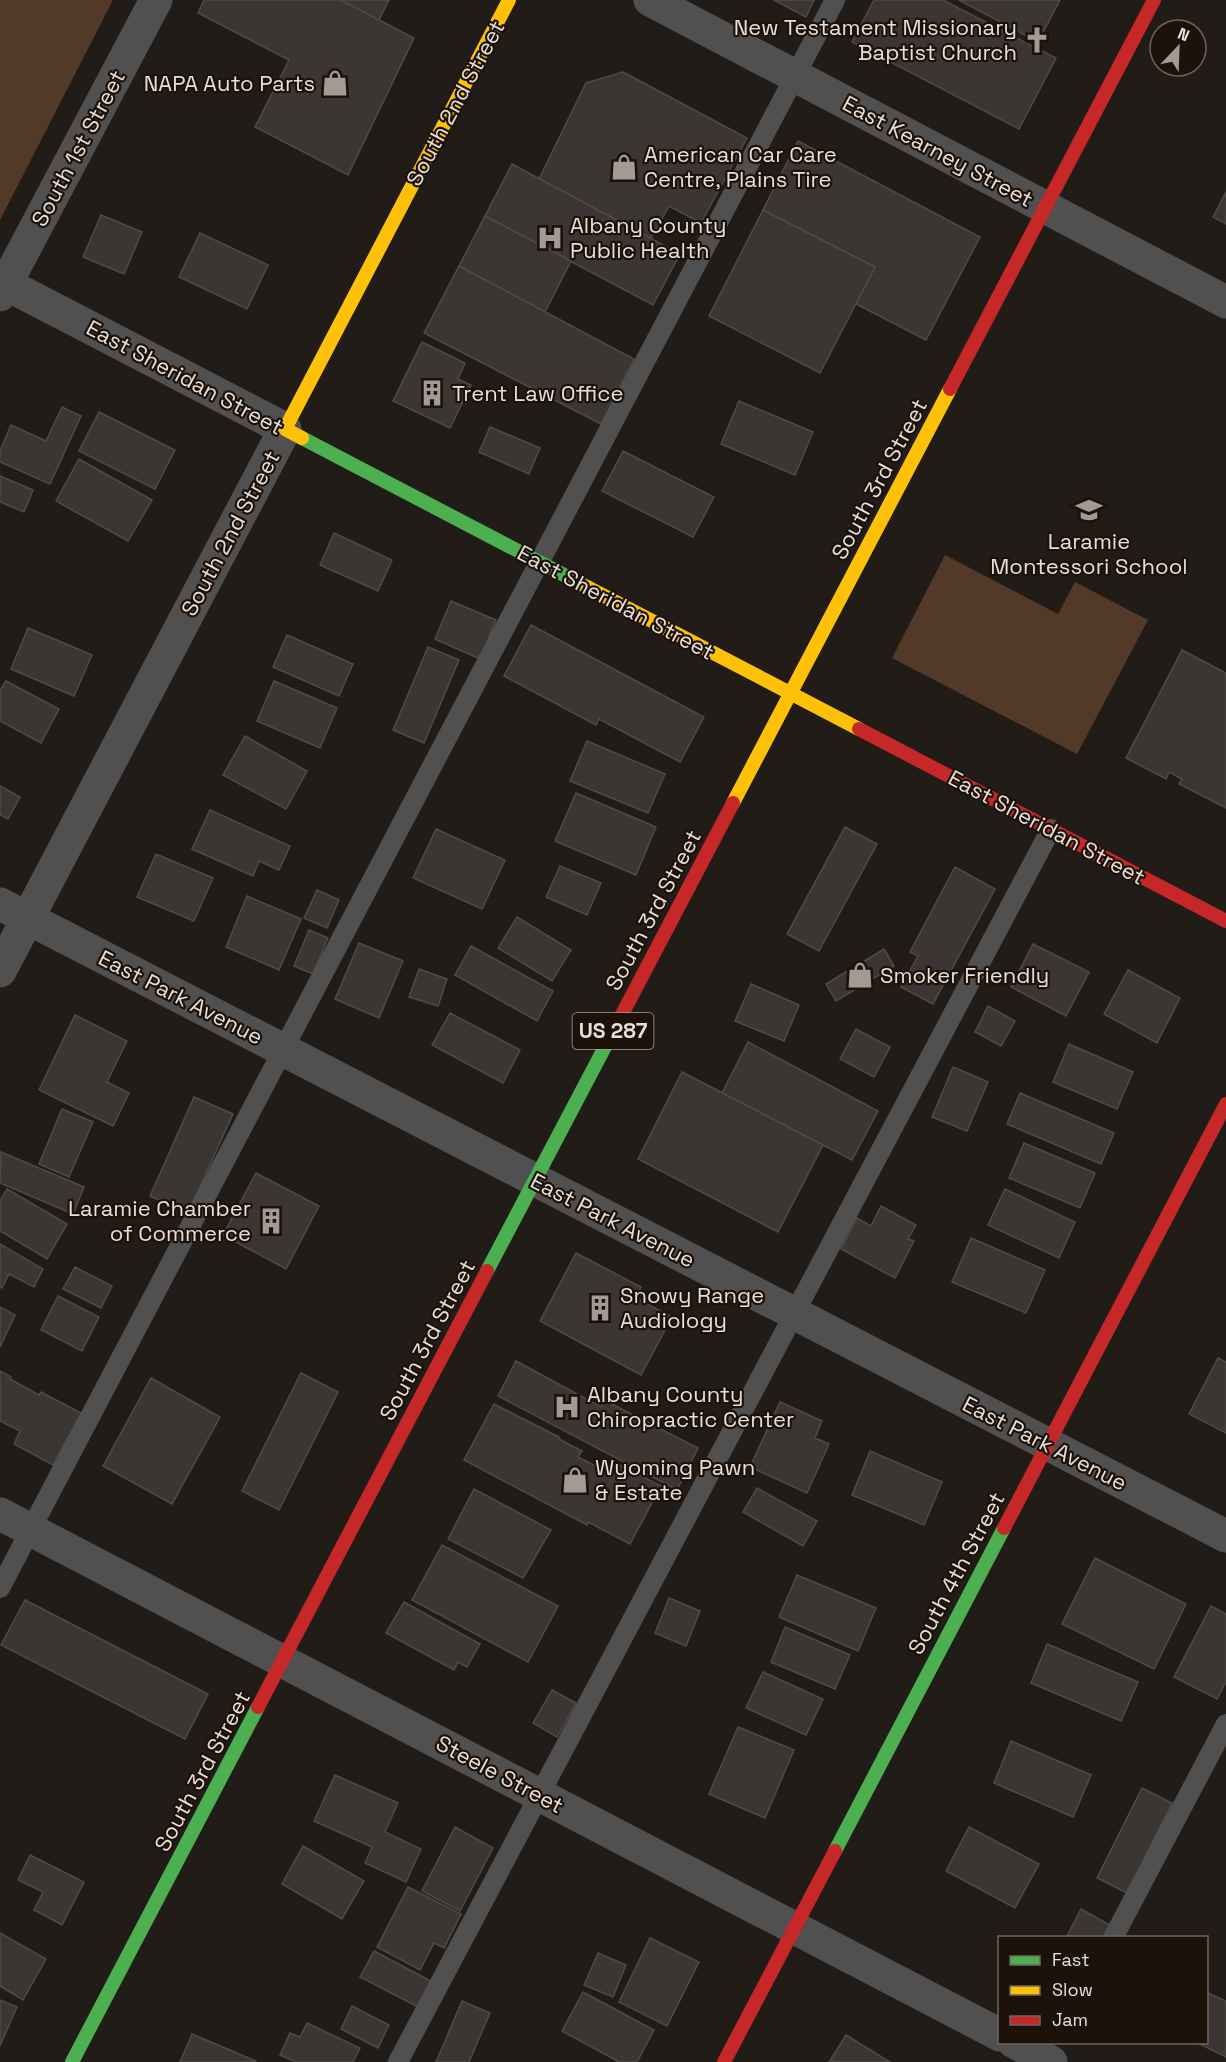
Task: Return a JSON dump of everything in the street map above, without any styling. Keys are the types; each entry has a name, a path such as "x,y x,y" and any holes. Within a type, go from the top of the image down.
{"street":[{"name":"South 1st Street","path":"3,290 156,0"},
{"name":"South 2nd Street","path":"0,971 14,911 285,429 509,0"},
{"name":"East Kearney Street","path":"650,0 1226,302"},
{"name":"South 3rd Street","path":"72,2062 1154,0"},
{"name":"East Sheridan Street","path":"3,290 285,429 1226,921"},
{"name":"East Park Avenue","path":"14,911 1226,1536"},
{"name":"South 4th Street","path":"724,2062 1226,1104"},
{"name":"Steele Street","path":"0,1514 998,2034"},
{"path":"1017,2044 1050,2057"}],"lane":[{"path":"0,1588 835,0"},
{"path":"398,2062 1051,830"},
{"path":"1114,1936 1226,1724"}],"shaded area":[{"path":"0,0 113,0 0,220"},
{"path":"945,555 1058,614 1075,582 1148,620 1077,754 892,658"}],"building":[{"name":"NAPA Auto Parts","path":"204,0 341,0 414,38 348,175 255,127 289,60 198,13"},
{"path":"341,0 389,0 379,20"},
{"path":"774,0 814,0 806,17"},
{"path":"874,0 943,0 1056,58 1019,129 852,42"},
{"path":"959,0 1060,0 1038,42"},
{"path":"623,72 747,138 701,223 669,206 651,238 539,179 586,83"},
{"path":"798,141 980,237 926,340 856,304 875,267 763,210"},
{"path":"512,164 680,254 653,305 485,216"},
{"path":"1226,192 1226,224 1213,217"},
{"path":"763,210 875,267 820,373 709,316"},
{"path":"101,215 142,232 124,274 83,257"},
{"path":"485,216 571,261 545,312 459,266"},
{"path":"200,233 268,265 247,309 179,277"},
{"path":"459,266 634,359 601,424 424,333"},
{"name":"Trent Law Office","path":"422,342 465,363 458,379 471,385 450,428 393,401"},
{"path":"739,401 813,432 795,475 721,444"},
{"path":"62,407 81,416 50,484 0,462 0,451 11,425 46,441"},
{"path":"99,412 175,450 155,489 79,451"},
{"path":"490,427 540,448 529,474 479,452"},
{"path":"623,451 714,497 693,537 602,491"},
{"path":"79,459 152,500 128,541 56,501"},
{"path":"0,476 33,490 24,512 0,502"},
{"path":"334,533 392,560 378,591 320,565"},
{"path":"451,601 496,620 480,659 435,639"},
{"path":"531,625 704,717 680,762 599,719 596,725 504,676"},
{"path":"28,628 92,655 74,696 11,669"},
{"path":"287,635 353,664 339,696 273,667"},
{"path":"428,647 459,660 424,743 393,730"},
{"path":"1182,650 1226,673 1226,808 1179,784 1182,779 1169,772 1166,779 1126,758"},
{"path":"6,681 59,709 41,743 0,721 0,690"},
{"path":"274,681 337,708 320,748 257,721"},
{"path":"245,736 307,771 286,809 223,775"},
{"path":"587,741 665,774 648,813 570,781"},
{"path":"0,786 20,797 8,819 0,815"},
{"path":"576,793 656,827 636,875 555,841"},
{"path":"210,810 290,846 279,870 259,861 253,876 192,849"},
{"path":"845,827 877,844 819,951 787,934"},
{"path":"436,829 505,860 482,909 413,878"},
{"path":"156,854 213,878 194,921 137,897"},
{"path":"560,866 601,883 587,915 546,897"},
{"path":"955,867 995,889 933,1004 901,987 918,956 910,952"},
{"path":"317,890 339,900 327,928 304,918"},
{"path":"247,896 301,919 279,970 226,947"},
{"path":"517,917 571,950 552,981 498,948"},
{"path":"309,930 328,938 313,974 294,966"},
{"path":"359,943 403,961 379,1018 335,999"},
{"path":"1033,944 1089,972 1066,1016 1011,987"},
{"path":"471,946 553,991 537,1021 455,975"},
{"name":"Smoker Friendly","path":"884,949 894,966 836,1001 826,984"},
{"path":"419,969 447,979 438,1006 409,997"},
{"path":"1128,970 1180,998 1157,1043 1104,1014"},
{"path":"751,984 799,1005 784,1041 735,1021"},
{"path":"988,1006 1015,1021 1001,1046 975,1032"},
{"path":"450,1013 520,1050 503,1083 432,1045"},
{"path":"75,1015 127,1041 107,1082 129,1093 113,1126 39,1090"},
{"path":"856,1029 890,1047 874,1077 840,1059"},
{"path":"748,1042 878,1111 852,1160 722,1093"},
{"path":"1069,1044 1133,1072 1117,1109 1053,1082"},
{"path":"953,1067 988,1082 967,1131 932,1117"},
{"path":"682,1072 823,1145 778,1232 638,1159"},
{"path":"1020,1093 1114,1133 1101,1164 1007,1124"},
{"path":"194,1097 233,1114 188,1213 150,1196"},
{"path":"62,1109 93,1122 69,1177 39,1164"},
{"path":"1024,1143 1095,1173 1080,1208 1009,1178"},
{"path":"1,1152 84,1187 73,1214 0,1183"},
{"name":"Laramie Chamber of Commerce","path":"256,1173 319,1206 286,1269 223,1235"},
{"path":"7,1189 67,1224 47,1259 0,1231 0,1201"},
{"path":"1005,1189 1075,1222 1059,1258 988,1225"},
{"path":"881,1206 916,1225 908,1239 914,1241 895,1278 841,1249 857,1218 871,1226"},
{"path":"971,1238 1045,1270 1026,1313 952,1282"},
{"path":"0,1244 43,1269 34,1287 9,1274 2,1288 0,1287"},
{"name":"Snowy Range Audiology","path":"576,1253 641,1287 636,1298 672,1317 641,1375 540,1321"},
{"path":"75,1267 112,1286 101,1308 63,1289"},
{"path":"58,1296 99,1317 82,1351 41,1330"},
{"path":"0,1307 15,1315 0,1347"},
{"path":"1218,1358 1226,1362 1226,1433 1189,1414"},
{"path":"516,1361 601,1407 604,1400 698,1448 677,1490 498,1396"},
{"path":"0,1371 39,1395 41,1392 81,1413 53,1465 14,1444 20,1431 0,1421"},
{"path":"301,1373 338,1392 279,1510 242,1491"},
{"path":"151,1378 220,1417 172,1504 103,1466"},
{"path":"780,1402 822,1421 815,1438 829,1444 807,1493 750,1467"},
{"name":"Wyoming Pawn & Estate","path":"494,1404 559,1437 582,1451 578,1457 611,1474 616,1463 661,1486 630,1544 588,1522 587,1525 464,1460"},
{"path":"870,1451 942,1482 924,1525 852,1495"},
{"path":"757,1488 817,1521 803,1546 743,1512"},
{"path":"474,1489 551,1530 523,1578 448,1539"},
{"path":"442,1545 558,1606 528,1662 412,1600"},
{"path":"1095,1558 1186,1604 1154,1669 1062,1624"},
{"path":"797,1575 876,1608 858,1651 779,1617"},
{"path":"669,1598 700,1611 686,1646 655,1633"},
{"path":"25,1600 208,1694 185,1739 1,1645"},
{"path":"404,1602 480,1644 467,1667 458,1662 454,1670 386,1633"},
{"path":"1211,1606 1226,1614 1226,1682 1217,1699 1174,1677"},
{"path":"785,1627 850,1655 835,1689 771,1662"},
{"path":"1047,1644 1138,1682 1121,1721 1031,1683"},
{"path":"763,1672 823,1699 806,1735 746,1708"},
{"path":"552,1690 576,1703 557,1737 533,1723"},
{"path":"738,1727 794,1750 765,1818 709,1794"},
{"path":"1011,1741 1091,1775 1073,1817 994,1783"},
{"path":"335,1775 398,1803 385,1832 421,1849 406,1882 365,1863 372,1847 314,1821"},
{"path":"1142,1788 1172,1803 1127,1893 1097,1878"},
{"path":"455,1827 493,1848 460,1911 422,1891"},
{"path":"969,1827 1039,1864 1015,1908 946,1871"},
{"path":"303,1846 364,1881 342,1919 282,1884"},
{"path":"30,1855 84,1882 62,1925 34,1910 43,1892 18,1880"},
{"path":"408,1887 461,1914 444,1948 434,1943 420,1970 377,1947"},
{"path":"1081,1909 1117,1929 1114,1936 1067,1936"},
{"path":"0,1933 46,1959 23,2000 0,1986"},
{"path":"650,1938 699,1962 667,2026 619,2002"},
{"path":"374,1951 431,1981 418,2007 360,1977"},
{"path":"598,1953 626,1965 613,1997 584,1985"},
{"path":"583,1992 654,2030 637,2062 619,2062 562,2031"},
{"path":"1208,1993 1226,2001 1226,2057 1200,2044 1208,2044"},
{"path":"0,2000 17,2007 0,2046"},
{"path":"462,2001 490,2013 469,2062 436,2062"},
{"path":"352,2006 389,2025 378,2048 341,2029"},
{"path":"307,2023 360,2048 353,2062 296,2062 280,2055 290,2033 300,2037"},
{"path":"192,2034 256,2061 180,2062"},
{"path":"846,2035 890,2062 829,2062"}],"traffic: fast":[{"path":"302,438 587,587"},
{"path":"487,1271 607,1043"},
{"path":"835,1851 1004,1528"},
{"path":"72,2062 258,1707"}],"traffic: slow":[{"path":"302,438 285,429 509,0"},
{"path":"733,803 950,389"},
{"path":"587,587 859,729"}],"traffic: jam":[{"path":"950,389 1154,0"},
{"path":"859,729 1226,921"},
{"path":"607,1043 733,803"},
{"path":"1004,1528 1226,1104"},
{"path":"258,1707 487,1271"},
{"path":"724,2062 835,1851"}],"place":[{"name":"New Testament Missionary Baptist Church","path":"1037,40"},
{"name":"NAPA Auto Parts","path":"335,83"},
{"name":"American Car Care Centre, Plains Tire","path":"624,167"},
{"name":"Albany County Public Health","path":"550,238"},
{"name":"Trent Law Office","path":"432,393"},
{"name":"Laramie Montessori School","path":"1089,510"},
{"name":"Smoker Friendly","path":"860,975"},
{"name":"Laramie Chamber of Commerce","path":"271,1221"},
{"name":"Snowy Range Audiology","path":"600,1308"},
{"name":"Albany County Chiropractic Center","path":"567,1407"},
{"name":"Wyoming Pawn & Estate","path":"575,1480"}]}
